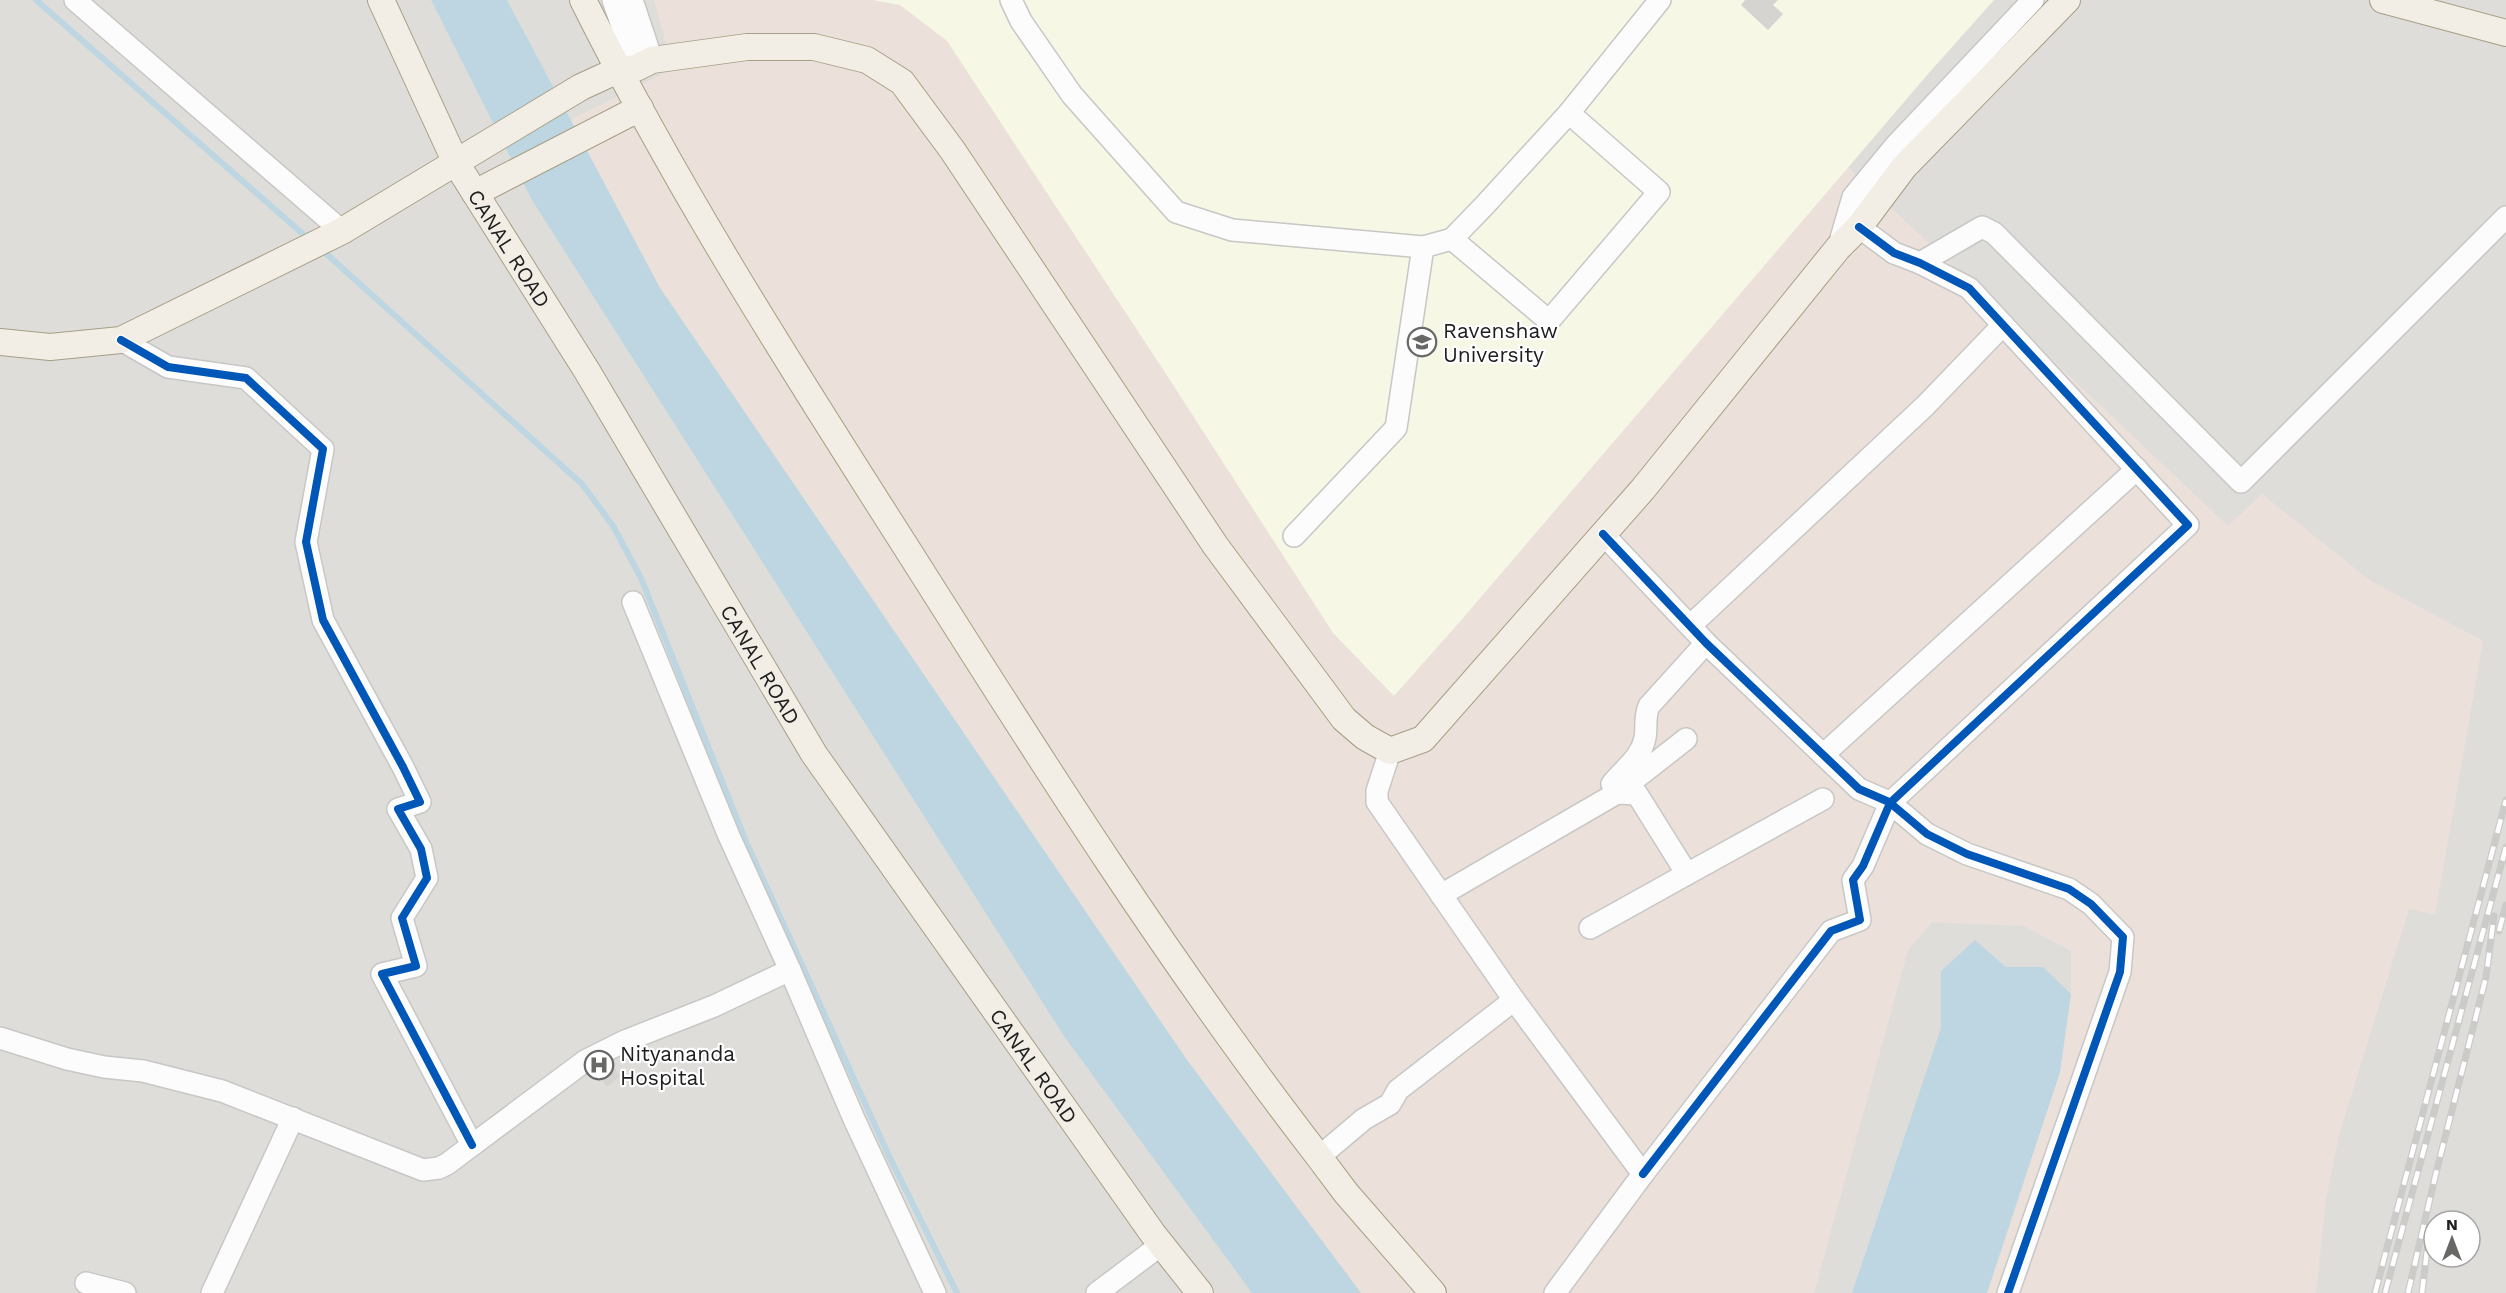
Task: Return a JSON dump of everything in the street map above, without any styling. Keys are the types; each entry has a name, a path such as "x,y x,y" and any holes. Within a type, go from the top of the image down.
{"main road":[{"name":"CANAL ROAD","path":"381,0 464,158 475,194 587,371 814,754 1146,1224 1200,1293"},
{"path":"583,0 635,66 640,108 712,234 812,399 1150,926 1346,1193 1433,1293"},
{"path":"0,342 50,347 122,340 336,234 581,87 635,66 747,47 814,47 867,60 902,82 953,151 1215,545 1344,719 1365,737 1390,751 1423,740 1644,489 1838,248 1859,227 1904,167 2067,0"},
{"path":"2383,0 2506,33"},
{"path":"475,194 640,108"}],"street":[{"path":"75,0 336,234"},
{"path":"613,0 635,66"},
{"path":"632,0 635,66"},
{"path":"1011,0 1021,21 1072,95 1176,212 1232,230 1423,248 1452,239 1569,113 1660,0"},
{"path":"1838,248 1853,197 1896,144 2033,0"},
{"path":"1452,239 1549,321 1659,192 1569,113"},
{"path":"1920,263 1982,227 1994,233 2241,482 2506,217"},
{"path":"1555,1293 1643,1174 1831,931 1860,920 1852,880 1863,866 1890,803 2188,525 1969,288 1920,263 1894,253 1859,227"},
{"path":"1294,536 1396,428 1423,248"},
{"path":"1690,626 1925,406 2003,325"},
{"path":"122,340 168,367 246,378 323,449 306,542 323,620 420,802 398,809 421,849 427,878 402,918 416,966 382,974 472,1145"},
{"path":"1823,755 2137,469"},
{"path":"1603,534 1706,643 1859,789 1890,803 1927,834 1967,854 2069,889 2098,910 2123,937 2121,972 2008,1293"},
{"path":"633,602 729,836 854,1119 935,1293"},
{"path":"1617,794 1612,784 1639,755 1645,738 1645,714 1649,706 1706,643"},
{"path":"1441,895 1617,794 1686,739"},
{"path":"1390,751 1377,791 1377,802 1514,1000 1643,1174"},
{"path":"1617,794 1637,794 1687,874"},
{"path":"1590,928 1823,798"},
{"path":"0,1038 67,1059 104,1067 143,1071 222,1091 423,1170 439,1168 585,1061 625,1041 714,1006 790,970"},
{"path":"1319,1157 1364,1119 1390,1104 1398,1090 1514,1000"},
{"path":"212,1293 293,1118"},
{"path":"1097,1293 1162,1244"},
{"path":"87,1283 125,1293"}],"shaded area":[{"path":"0,0 2506,0 2506,1293 0,1293"},
{"path":"654,0 872,0 900,5 947,41 1333,633 1394,695 1464,617 1848,167 2228,526 2262,494 2371,581 2483,641 2435,915 2409,909 2339,1135 2326,1199 2316,1293 1987,1293 2060,1072 2071,994 2071,951 2024,926 1932,922 1908,950 1814,1293 1361,1293 1187,1060 660,288 570,120 673,69"},
{"name":"Ravenshaw University","path":"872,0 1994,0 1394,696 1333,633 947,41 900,5"}],"water":[{"path":"431,0 507,0 660,288 1187,1060 1361,1293 1252,1293 1064,1036 532,200"},
{"path":"1975,940 2006,967 2043,967 2071,994 2060,1072 1987,1293 1852,1293 1941,1028 1941,971"}],"building":[{"path":"1745,0 1778,0 1773,5 1783,14 1768,30 1741,5"},
{"path":"607,1057 620,1076 607,1087 592,1067"}],"waterway":[{"path":"36,0 311,241"},
{"path":"321,249 582,484 613,526 641,578 747,844 889,1156 957,1293"}],"railway":[{"path":"2375,1293 2506,800"},
{"path":"2385,1293 2506,847"},
{"path":"2499,931 2506,905"},
{"path":"2408,1293 2486,977 2494,916"},
{"path":"2422,1293 2425,1269"}],"cycle path":[{"path":"1643,1174 1831,931 1860,920 1853,880 1863,866 1890,803 2188,525 1969,288 1920,263 1894,253 1859,227"},
{"path":"121,340 168,367 246,378 323,449 306,542 323,620 420,802 398,809 421,849 427,878 402,918 416,966 382,974 472,1145"},
{"path":"1603,534 1706,643 1859,789 1889,802 1927,834 1967,854 2069,889 2091,904 2123,937 2120,972 2008,1293"}],"place":[{"name":"Ravenshaw University","path":"1422,342"},
{"name":"Nityananda Hospital","path":"599,1065"}]}
